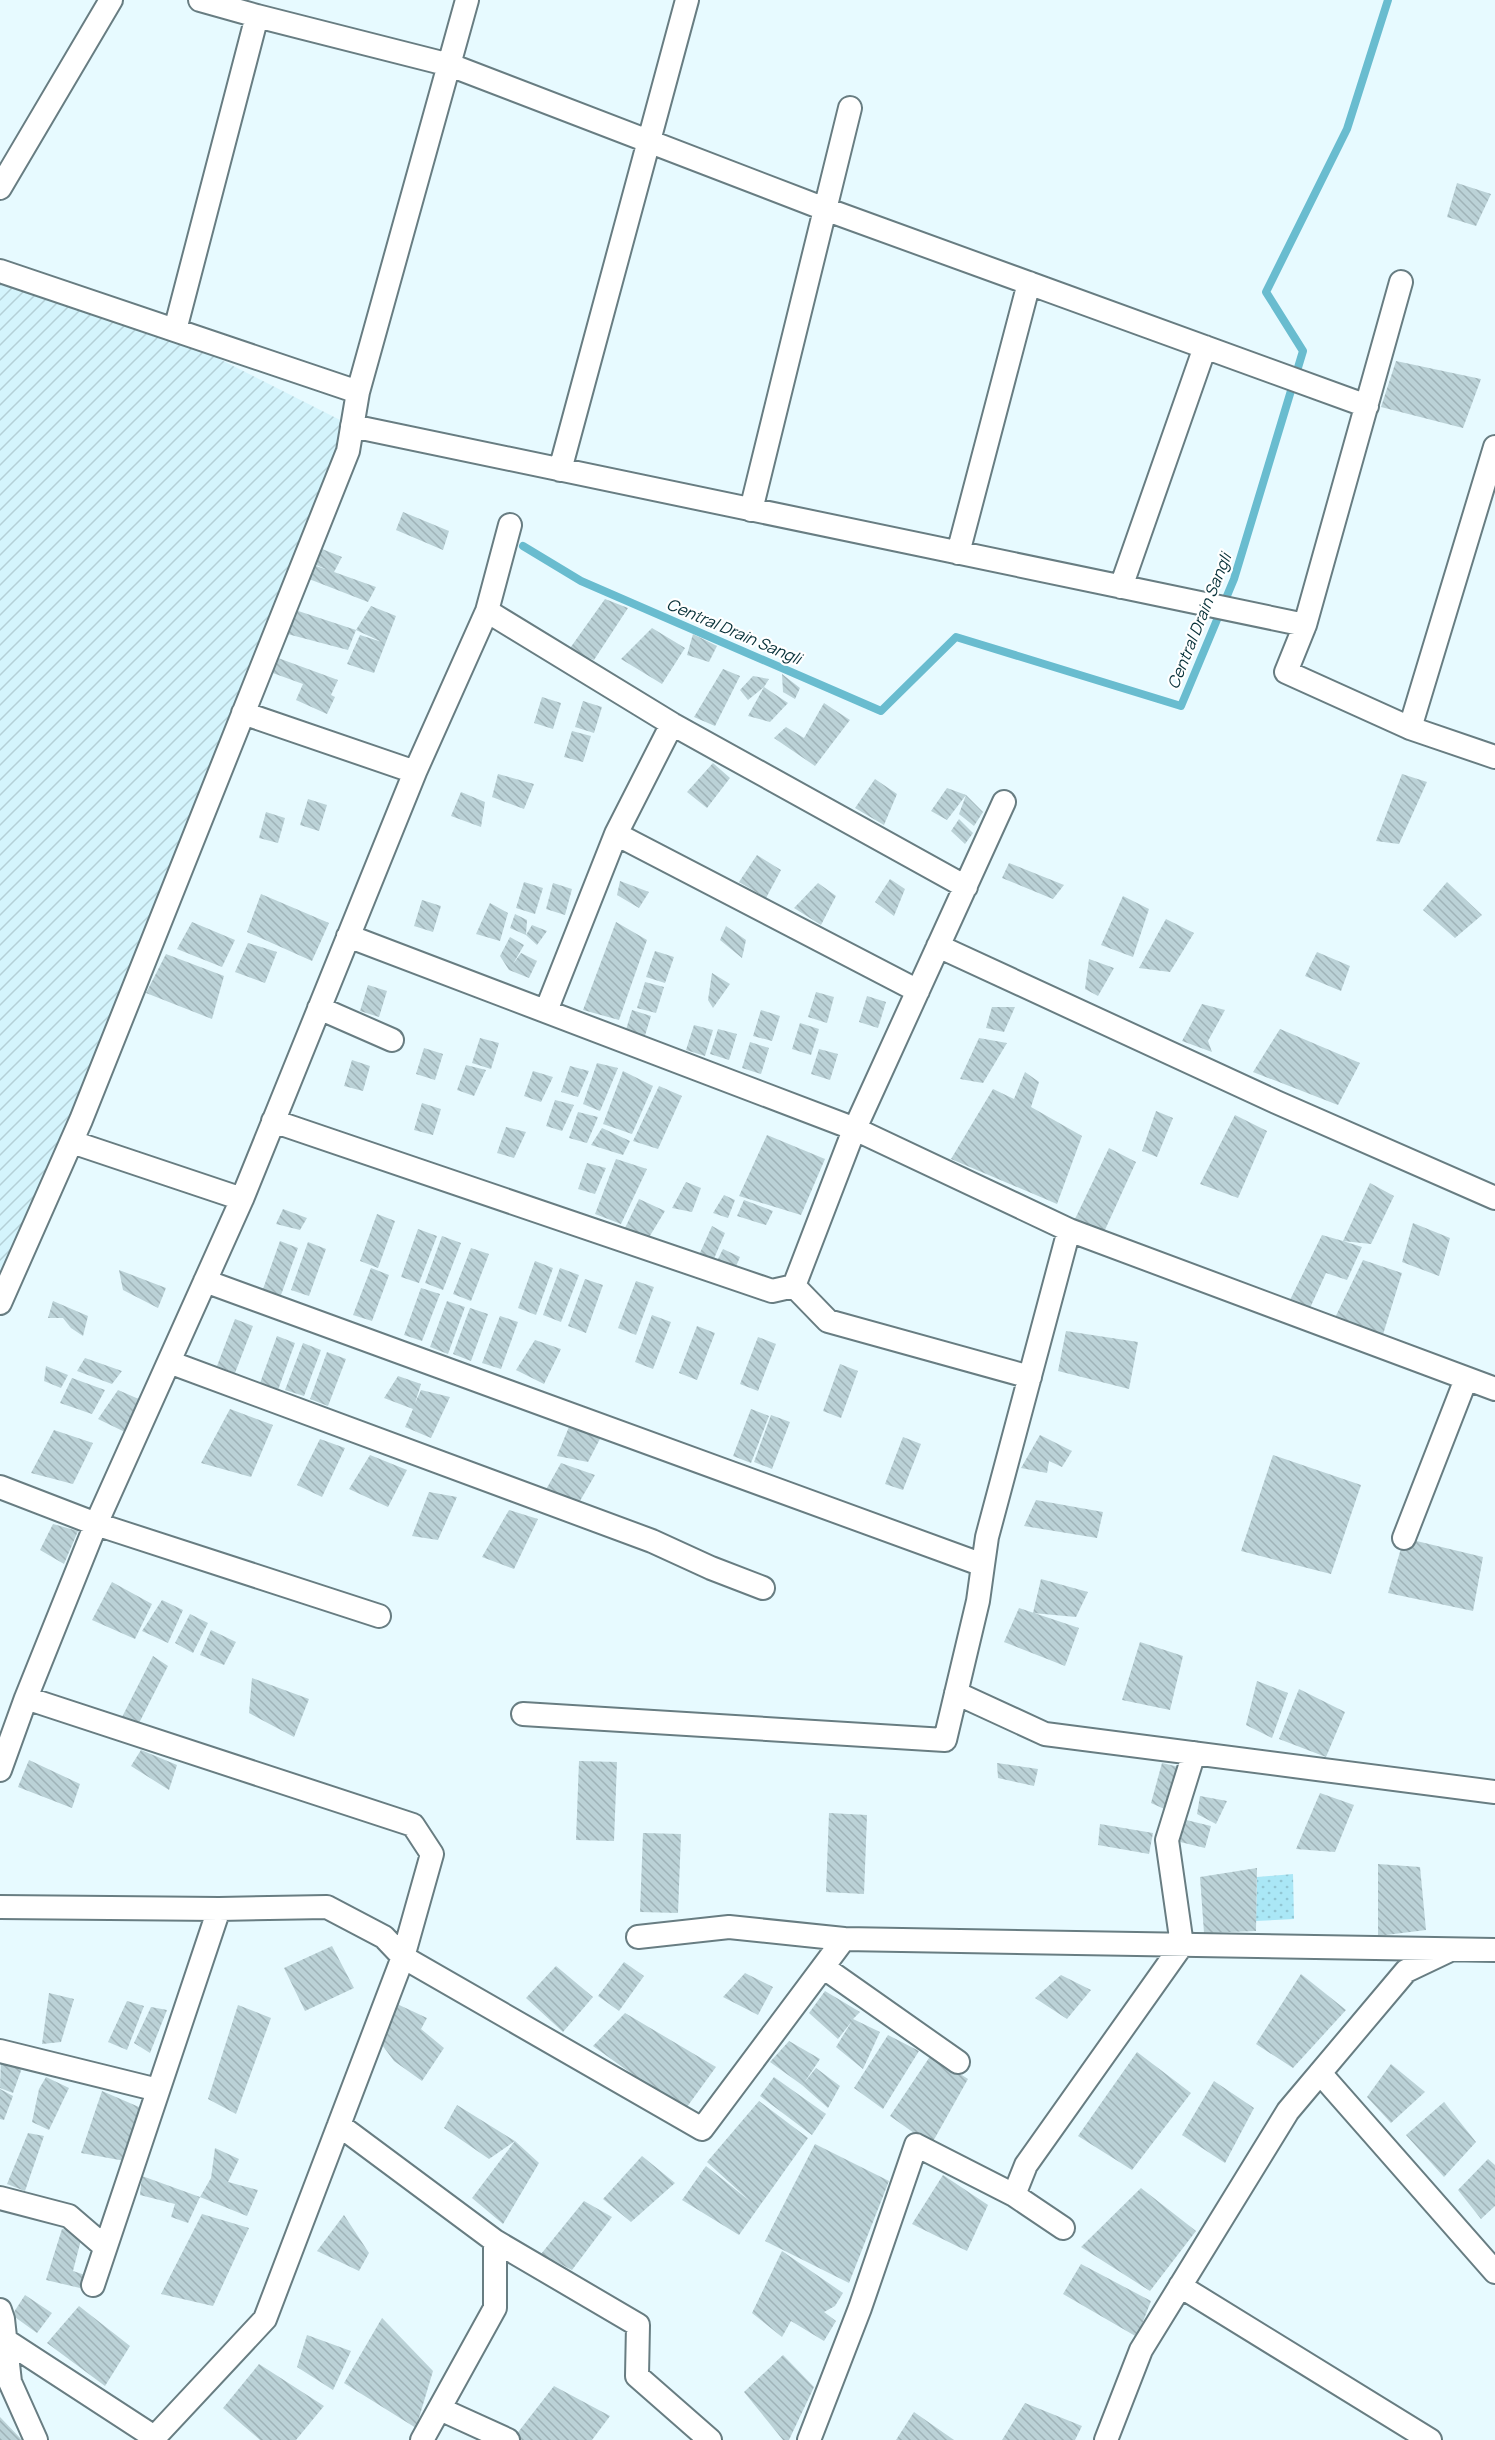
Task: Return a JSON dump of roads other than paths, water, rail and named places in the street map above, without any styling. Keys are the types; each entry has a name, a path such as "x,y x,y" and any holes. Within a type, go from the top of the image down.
{"street":[{"path":"0,188 111,0"},
{"path":"200,0 450,65 825,209 1367,406"},
{"path":"0,1303 72,1142 348,451 358,392 467,0"},
{"path":"560,470 687,0"},
{"path":"175,330 257,16"},
{"path":"751,510 850,108"},
{"path":"0,271 358,392"},
{"path":"1401,282 1305,625 1286,672 1410,728 1495,757"},
{"path":"958,553 1029,283"},
{"path":"1121,587 1205,347"},
{"path":"352,426 1305,625"},
{"path":"1410,728 1495,447"},
{"path":"0,1770 26,1698 96,1524 242,1199 415,772 487,610 510,525"},
{"path":"487,610 672,723 966,887"},
{"path":"243,713 415,772"},
{"path":"546,1011 616,834 672,723"},
{"path":"794,1286 855,1129 1004,802"},
{"path":"616,834 918,991"},
{"path":"348,936 855,1129 1069,1230 1495,1389"},
{"path":"939,946 1276,1102 1495,1198"},
{"path":"320,1008 392,1040"},
{"path":"273,1121 772,1292 794,1286"},
{"path":"72,1142 242,1199"},
{"path":"523,1714 945,1740 978,1601 987,1537 1069,1230"},
{"path":"205,1281 983,1565"},
{"path":"794,1286 828,1321 1030,1377"},
{"path":"169,1362 652,1541 711,1568 763,1588"},
{"path":"1404,1538 1467,1379"},
{"path":"0,1487 96,1524 379,1616"},
{"path":"956,1692 1045,1734 1495,1792"},
{"path":"6,2340 153,2438 265,2319 403,1957 432,1854 413,1826 26,1698"},
{"path":"1014,2195 1026,2165 1182,1945 1167,1840 1194,1753"},
{"path":"0,1907 219,1909 327,1907 384,1937 403,1957 702,2129 844,1939"},
{"path":"93,2285 219,1909"},
{"path":"638,1937 729,1927 844,1939 1495,1950"},
{"path":"1106,2440 1141,2350 1288,2110 1406,1971 1452,1949"},
{"path":"823,1967 958,2062"},
{"path":"0,2051 158,2090"},
{"path":"1320,2073 1495,2272"},
{"path":"339,2125 495,2241 638,2325 637,2376 710,2440"},
{"path":"809,2440 860,2308 916,2145 1014,2195 1063,2228"},
{"path":"0,2198 69,2216 105,2247"},
{"path":"422,2440 495,2308 495,2241"},
{"path":"1180,2286 1430,2440"},
{"path":"0,2310 6,2340 10,2382 36,2440"},
{"path":"440,2409 508,2440"}],"waterway":[{"name":"Central Drain Sangli","path":"523,546 581,581 881,711 956,637 1181,706 1234,579 1303,351 1266,292 1347,129 1388,0"}]}
